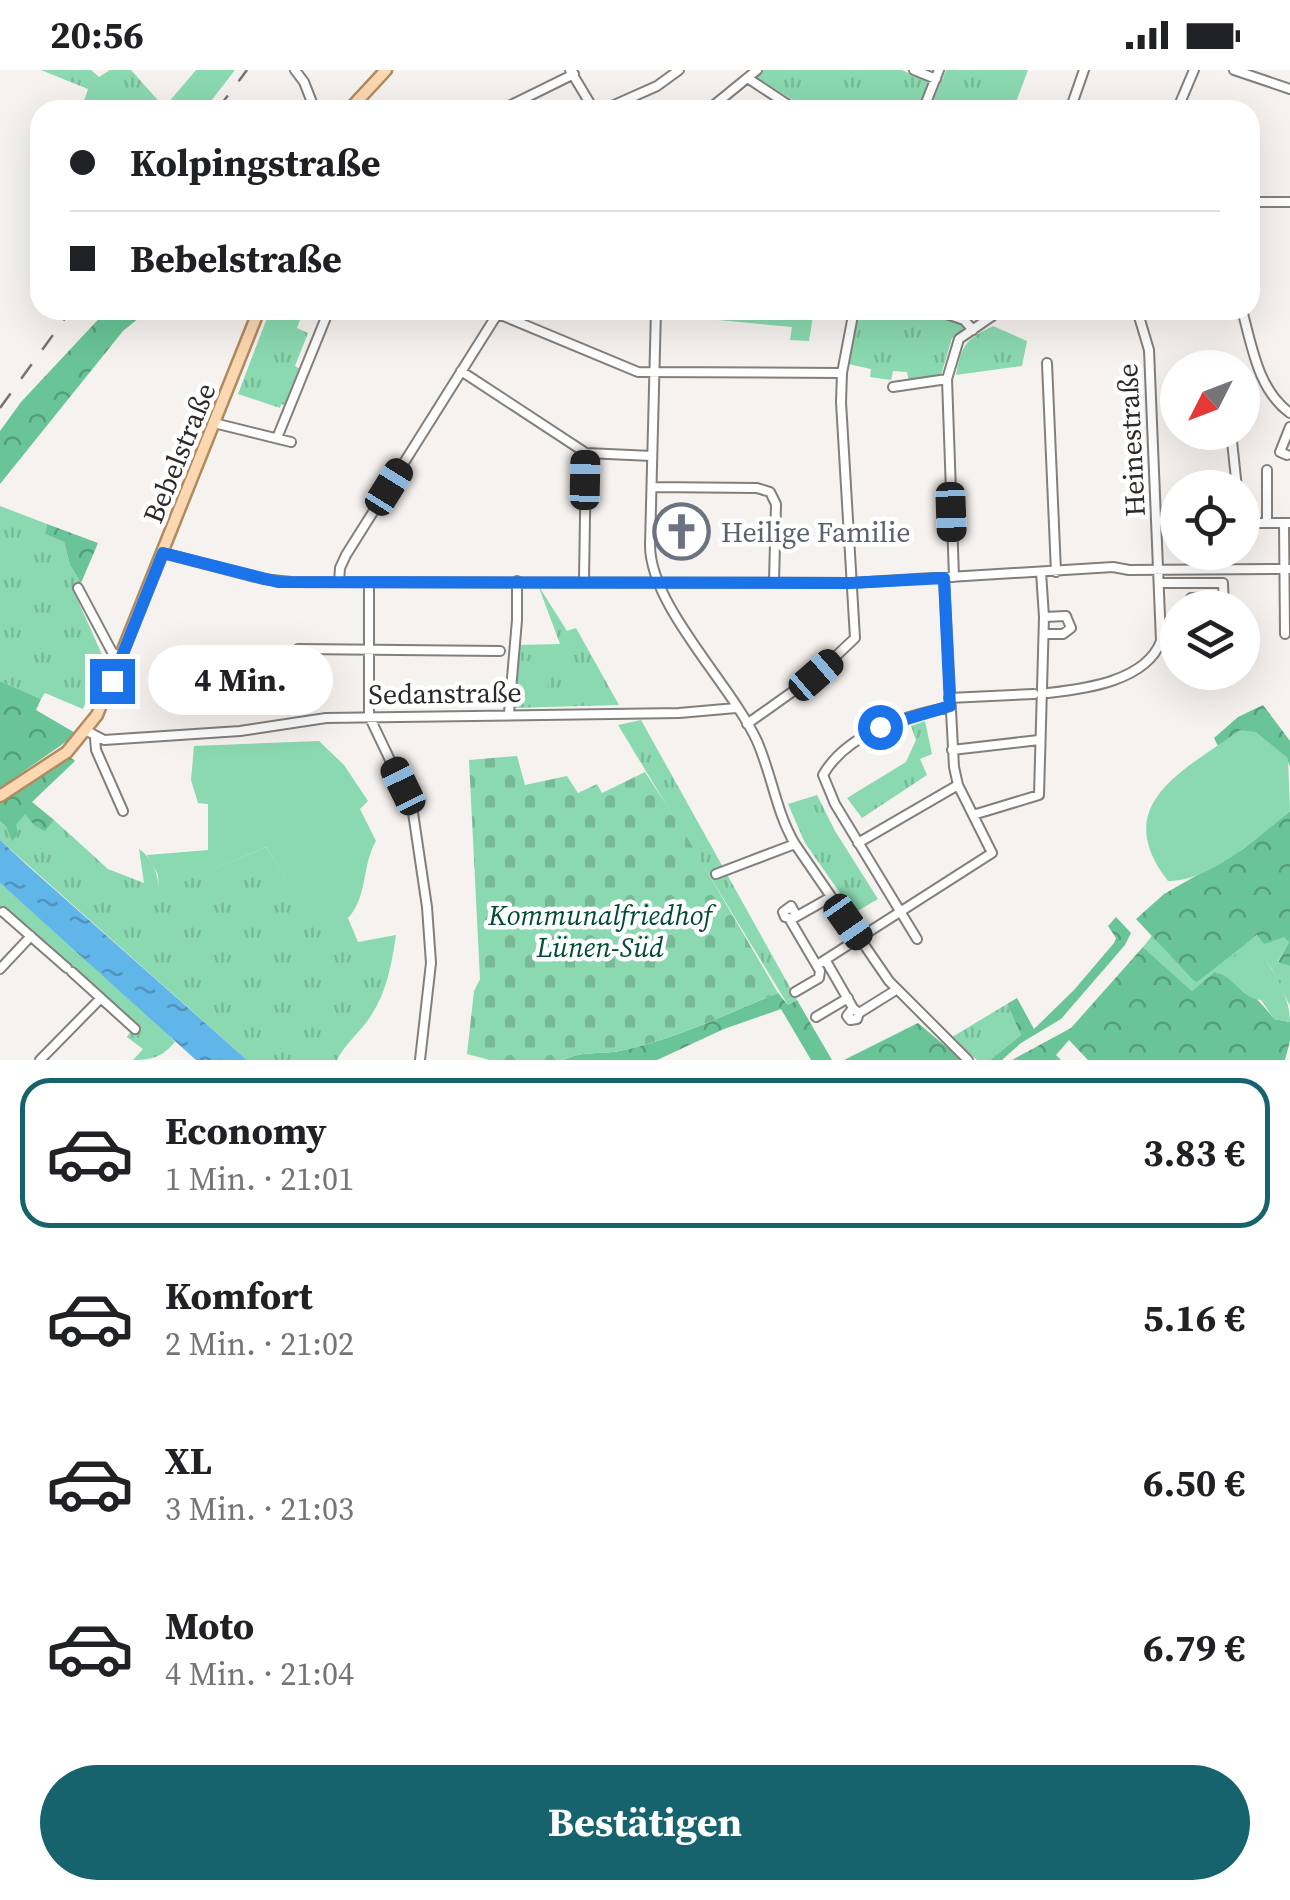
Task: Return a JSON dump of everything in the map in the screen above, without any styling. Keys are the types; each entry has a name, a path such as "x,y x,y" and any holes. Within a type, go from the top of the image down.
{"main road":[{"path":"358,100 386,70"},
{"name":"Bebelstraße","path":"0,796 91,735 255,320"}],"street":[{"path":"295,70 312,100"},
{"path":"626,100 657,86 679,70"},
{"path":"721,100 757,70"},
{"path":"914,70 938,75 927,100"},
{"path":"1074,100 1084,70"},
{"path":"1181,100 1194,70"},
{"path":"1234,70 1290,89"},
{"path":"520,100 572,72 588,100"},
{"path":"749,79 781,100"},
{"path":"1260,202 1290,202"},
{"path":"277,438 326,320"},
{"path":"339,582 346,555 491,320"},
{"path":"517,320 626,367 655,374 842,373"},
{"path":"656,320 651,563 655,581 758,744 783,821 795,844 896,990 968,1060"},
{"path":"747,724 816,675 855,638 842,373 852,320"},
{"path":"964,320 973,330"},
{"path":"954,578 946,378 956,346 989,320"},
{"name":"Heinestraße","path":"1048,693 1108,682 1127,674 1155,652 1161,641 1149,350 1140,320"},
{"path":"1245,320 1264,384 1274,400 1290,413"},
{"path":"1047,363 1056,572"},
{"path":"461,371 586,453 652,456"},
{"path":"893,387 946,378"},
{"path":"214,423 291,442"},
{"path":"1287,455 1280,452 1290,427"},
{"path":"584,582 586,453"},
{"path":"1267,470 1267,523"},
{"path":"652,486 753,488 770,492 776,504 774,582"},
{"path":"1260,523 1287,523 1286,634"},
{"path":"163,553 271,581 339,582 850,583 1113,567 1287,568"},
{"path":"972,815 1039,795 1044,634 1041,572"},
{"path":"821,963 992,853 958,785 952,750 944,578"},
{"path":"508,713 518,620 517,580"},
{"path":"370,582 369,716 416,821 430,963 420,1060"},
{"path":"1160,583 1223,583 1223,590"},
{"path":"78,588 112,652 121,658"},
{"path":"1044,617 1066,616 1071,628 1062,634 1044,634"},
{"path":"298,649 500,650"},
{"path":"917,939 835,804 823,776 825,770 880,727 949,702 1034,694"},
{"name":"Sedanstraße","path":"91,735 104,740 240,731 369,716 736,708"},
{"path":"91,735 123,811"},
{"path":"952,750 1039,740"},
{"path":"858,842 958,785"},
{"path":"716,874 795,844"},
{"path":"831,897 793,917 821,963 856,1010 896,990"},
{"path":"2,912 135,1029"},
{"path":"0,970 31,936"},
{"path":"795,992 818,978 821,963"},
{"path":"40,1060 102,998"},
{"path":"816,1017 848,998"}],"green space":[{"path":"41,70 91,70 99,77 110,70 131,70 158,100 84,100 88,89"},
{"path":"196,70 235,70 212,100 170,100"},
{"path":"759,70 902,70 929,82 921,100 793,100 754,76"},
{"path":"946,70 1028,70 1017,100 933,100"},
{"path":"98,320 137,320 123,331 0,484 0,431 21,402"},
{"path":"266,320 300,320 297,328 308,333 295,366 300,369 287,406 281,404 280,408 238,394"},
{"path":"718,320 812,320 809,341 790,340 792,327"},
{"path":"857,320 949,320 965,328 952,338 941,375 909,382 907,372 893,371 891,380 870,377 871,369 848,364"},
{"path":"993,326 1027,341 1022,366 956,375 966,344"},
{"path":"0,506 47,524 45,534 64,542 70,565 81,583 76,596 103,657 83,709 45,693 41,699 0,681"},
{"path":"47,524 98,543 81,583 70,565 64,542 45,534"},
{"path":"538,585 567,631 576,628 619,705 511,708 517,645 560,644"},
{"path":"519,661 547,661 548,700 520,700"},
{"path":"0,681 41,699 36,710 77,734 0,788"},
{"path":"1263,705 1290,741 1290,767 1287,758 1240,731 1218,746 1214,738 1238,717"},
{"path":"641,720 797,1000 788,1005 618,725"},
{"path":"925,721 932,754 920,759 927,775 862,818 847,798 906,762 916,740 911,726"},
{"path":"1240,730 1256,732 1288,758 1290,811 1216,866 1183,880 1168,881 1152,854 1146,831 1150,810 1177,775"},
{"path":"319,741 344,765 368,801 360,809 376,841 359,899 349,917 320,931 266,847 159,892 158,875 147,855 208,850 208,804 198,803 191,780 194,746"},
{"path":"70,756 75,761 32,802 54,820 45,831 25,814 16,825 18,834 12,841 0,821 0,803"},
{"name":"Kommunalfriedhof Lünen-Süd","path":"517,756 525,785 567,776 578,793 597,784 602,793 645,772 778,993 683,1032 617,1051 564,1060 490,1060 467,1054 474,991 480,979 469,760"},
{"path":"817,795 878,899 854,913 805,843 788,804"},
{"path":"1290,811 1290,966 1278,962 1289,942 1284,937 1264,944 1257,935 1197,982 1136,919 1164,894 1243,849"},
{"path":"25,813 45,830 54,820 108,869 144,883 139,849 151,862 160,891 266,847 320,930 348,918 358,942 396,935 382,996 337,1060 247,1060 0,840 0,821 12,840 15,825"},
{"path":"0,883 175,1042 156,1057 133,1060 143,1049 127,1037 133,1028 0,908"},
{"path":"1116,917 1131,933 1125,945 1061,1019 1021,1043 1002,1060 990,1060 1021,1035 1007,1004 1017,998 1034,1029 1114,943 1116,938 1108,926"},
{"path":"1258,935 1284,936 1289,942 1278,961 1290,966 1290,1006 1254,943 1192,991 1143,947 1152,936 1192,979"},
{"path":"1254,942 1283,990 1290,1022 1274,1019 1261,1000 1215,972"},
{"path":"1143,947 1192,991 1215,972 1248,991 1274,1019 1290,1022 1285,1060 1088,1060 1069,1040 1056,1055 1061,1060 1012,1060 1071,1028"},
{"path":"778,993 788,1005 797,1000 832,1060 811,1060 781,1009 724,1029 657,1060 564,1060 664,1039"},
{"path":"1007,1004 1021,1035 990,1060 977,1060 952,1037"},
{"path":"918,1023 962,1060 844,1060"}],"water":[{"path":"0,840 247,1060 196,1060 0,883"}],"railway":[{"path":"224,100 247,70"},
{"path":"0,408 64,320"}],"place":[{"name":"Heilige Familie","path":"682,532"}],"route":[{"path":"112,681 163,553 278,582 850,583 944,578 950,706 880,727"}]}
